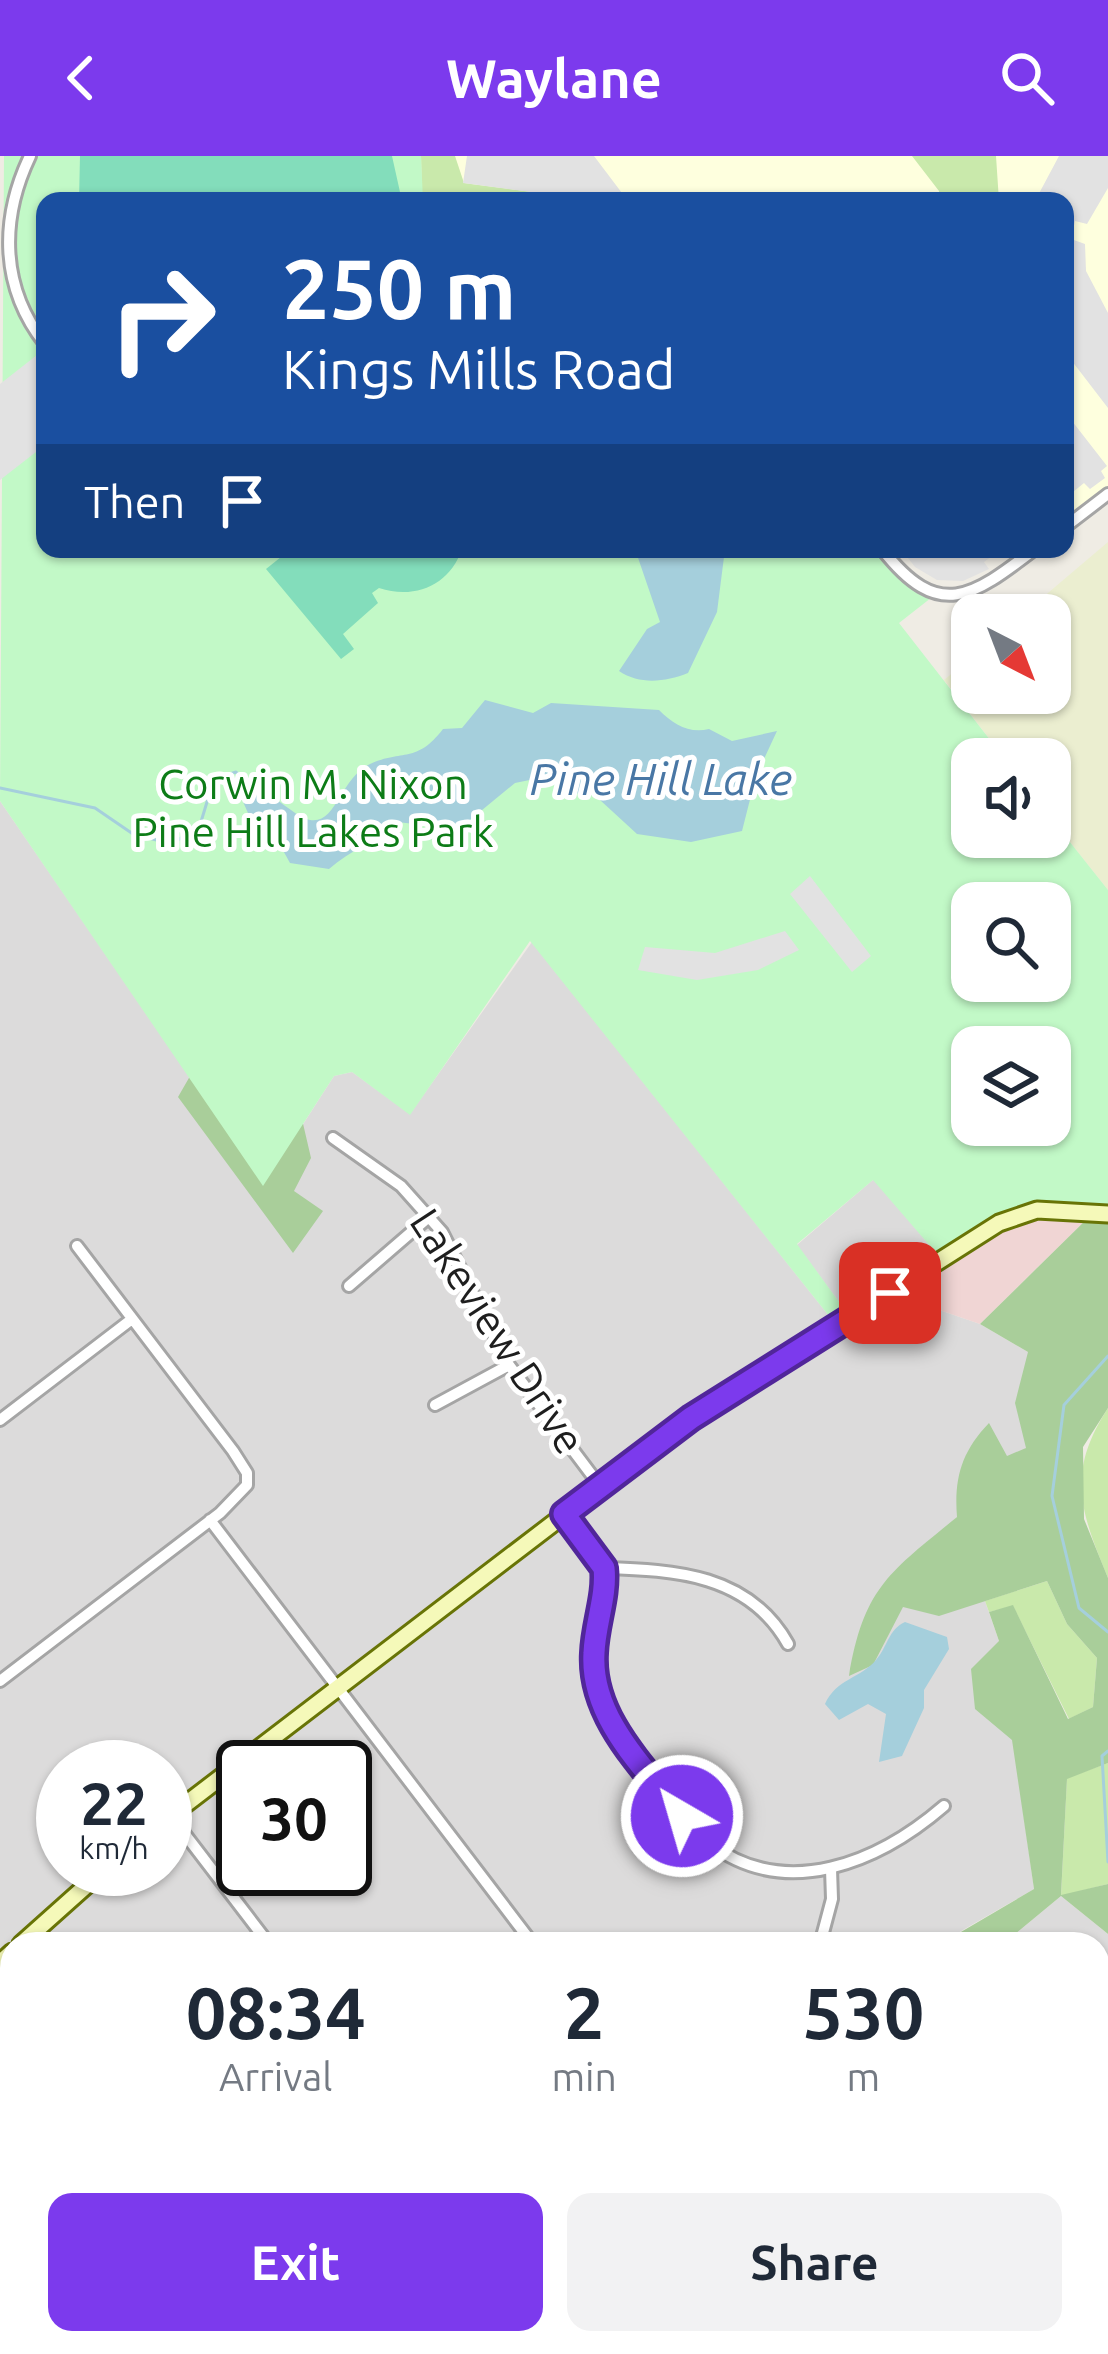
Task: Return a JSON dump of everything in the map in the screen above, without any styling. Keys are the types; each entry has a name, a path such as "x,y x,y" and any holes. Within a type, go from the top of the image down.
{"street":[{"path":"30,156 7,208 3,249 16,302 36,331"},
{"path":"1074,519 1108,494"},
{"path":"889,558 910,583 953,597 991,583 1024,558"},
{"name":"Lakeview Drive","path":"333,1138 401,1186 430,1216 458,1255 509,1365 600,1486"},
{"path":"192,1800 691,1418 999,1223 1037,1210 1108,1214"},
{"path":"349,1286 430,1216"},
{"path":"0,1681 241,1496 247,1473 77,1246"},
{"path":"0,1420 132,1319"},
{"path":"436,1405 509,1365"},
{"name":"Lakeview Drive","path":"564,1514 604,1568"},
{"path":"210,1520 524,1932"},
{"path":"788,1644 768,1615 721,1583 685,1573 604,1568 594,1670 608,1717 682,1816 718,1849 770,1870 831,1869 895,1843 944,1806"},
{"path":"192,1848 259,1932"},
{"path":"823,1932 831,1906 831,1869"},
{"path":"34,1932 75,1896"}],"shaded area":[{"path":"421,156 1108,156 1108,494 1074,520 1074,192 423,192"},
{"path":"467,156 594,156 621,192 531,192 463,183"},
{"path":"1059,156 1108,156 1108,188 1087,224 1075,221 1074,226 1074,192 1040,192"},
{"path":"1074,240 1085,244 1086,271 1108,313 1108,408 1074,364"},
{"path":"36,356 36,452 0,480 0,384"},
{"path":"1074,424 1107,466 1101,471 1105,478 1090,489 1084,483 1074,491"},
{"path":"1108,542 1108,890 1071,843 1071,738 989,738 970,714 1071,714 1071,594 1047,594"},
{"path":"908,558 989,558 984,562 989,569 963,581 937,580"},
{"path":"0,801 264,1185 334,1076 352,1072 410,1114 532,942 833,1321 890,1293 980,1324 1028,1352 1026,1448 871,1603 985,1601 999,1641 1034,1889 959,1932 0,1932"},
{"path":"810,876 871,956 852,972 790,894"},
{"path":"785,931 799,950 758,970 697,980 638,970 645,947 715,953"},
{"path":"874,1179 937,1254 847,1313 797,1245"},
{"path":"1094,1212 980,1324 890,1293 1016,1215"},
{"path":"1061,1896 1106,1932 1018,1932"}],"green space":[{"name":"Corwin M. Nixon Pine Hill Lakes Park","path":"4,156 421,156 423,192 36,192 36,558 893,558 936,594 899,623 951,690 951,714 970,714 989,738 951,738 951,858 1071,858 1071,843 1108,890 1108,1207 1053,1202 1016,1207 982,1223 937,1254 873,1180 797,1244 847,1313 833,1321 530,941 410,1115 352,1072 334,1076 263,1186 0,801"},
{"path":"80,156 392,156 400,192 79,192"},
{"path":"421,156 455,156 464,183 532,192 422,192"},
{"path":"912,156 996,156 998,192 939,191"},
{"path":"280,558 458,558 430,586 405,592 379,588 372,593 378,603 343,634 354,649 341,659 266,569"},
{"path":"197,1064 298,1102 311,1158 294,1191 323,1211 293,1253 178,1097"},
{"path":"1094,1212 1108,1214 1108,1408 1083,1447 1084,1519 1108,1578 1108,1763 1067,1779 1061,1895 1108,1884 1108,1932 1061,1896 1018,1932 961,1932 1034,1889 1012,1740 975,1709 971,1669 999,1641 989,1612 1013,1605 1068,1719 1093,1707 1097,1658 1067,1624 1047,1581 939,1616 903,1607 873,1665 849,1676 872,1601 897,1568 957,1517 961,1467 979,1434 989,1423 1007,1456 1026,1448 1015,1403 1028,1352 980,1324"},
{"path":"1108,1408 1108,1578 1090,1532 1082,1472 1086,1452"},
{"path":"1047,1581 1067,1624 1097,1658 1093,1707 1069,1719 1013,1606 989,1612 985,1601"},
{"path":"1108,1763 1108,1884 1061,1896 1067,1778"}],"water":[{"path":"638,558 724,558 717,612 688,673 653,681 619,671 647,629 660,622"},
{"name":"Pine Hill Lake","path":"485,700 533,713 551,703 659,710 682,727 709,729 732,741 777,731 756,776 742,831 691,842 637,834 588,789 569,797 549,776 515,783 459,829 397,822 329,869 290,863 270,827 248,813 240,795 253,789 257,779 291,810 317,820 334,806 358,772 370,764 417,752 443,729 462,728"},
{"path":"905,1622 947,1637 949,1649 924,1690 924,1708 902,1756 879,1762 886,1714 868,1704 839,1720 825,1704 836,1689 876,1660"}],"waterway":[{"path":"0,788 95,808 133,834 172,844 200,825 214,779 236,772 254,791"},
{"path":"1108,1356 1064,1405 1052,1496 1079,1608 1108,1632"},
{"path":"1108,1751 1102,1756 1108,1862"}],"route":[{"path":"682,1816 614,1729 600,1697 593,1655 604,1568 564,1514 691,1418 890,1293"}]}
